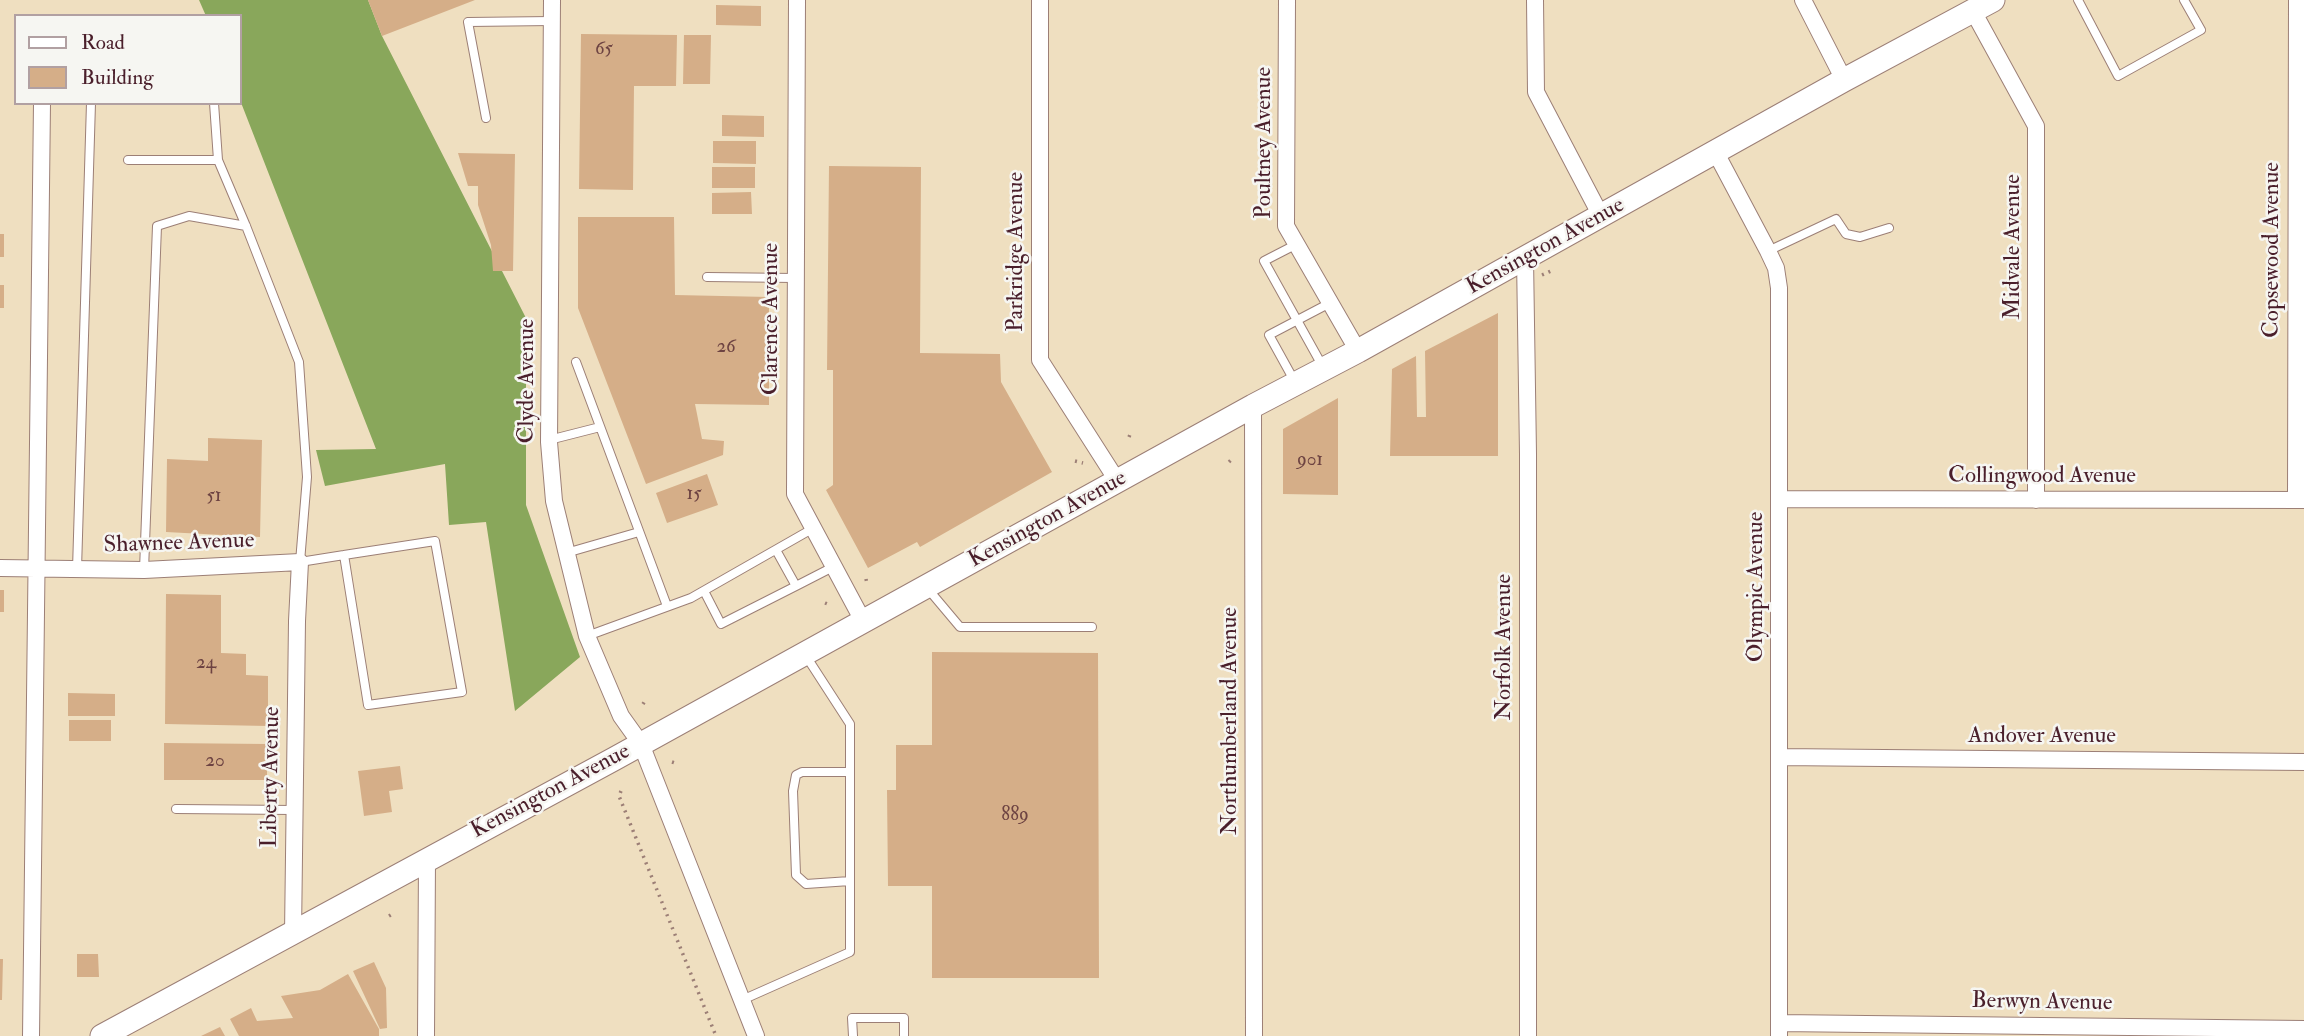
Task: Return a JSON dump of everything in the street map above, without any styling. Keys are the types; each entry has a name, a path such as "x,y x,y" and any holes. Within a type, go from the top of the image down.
{"street":[{"name":"Clyde Avenue","path":"552,0 549,440 554,501 587,636 621,716 641,744 757,1036"},
{"name":"Clarence Avenue","path":"797,0 795,494 863,621"},
{"name":"Parkridge Avenue","path":"1040,0 1040,360 1118,482"},
{"name":"Poultney Avenue","path":"1287,0 1286,226 1358,351"},
{"path":"1535,0 1536,92 1601,216"},
{"path":"1803,0 1844,80"},
{"name":"Copsewood Avenue","path":"2297,0 2300,500"},
{"name":"Kensington Avenue","path":"102,1036 135,1027 427,859 1358,351 1983,5"},
{"name":"Midvale Avenue","path":"1983,5 2036,126 2036,500"},
{"path":"31,1036 42,105"},
{"name":"Olympic Avenue","path":"1716,153 1776,268 1779,288 1779,1030"},
{"name":"Norfolk Avenue","path":"1525,258 1528,454 1528,1036"},
{"name":"Northumberland Avenue","path":"1254,406 1254,1036"},
{"name":"Collingwood Avenue","path":"1780,499 2300,500"},
{"name":"Shawnee Avenue","path":"0,568 144,570 300,562"},
{"name":"Liberty Avenue","path":"293,934 300,562"},
{"name":"Andover Avenue","path":"1779,757 2304,762"},
{"path":"426,1036 427,859"},
{"name":"Berwyn Avenue","path":"1779,1030 2304,1029"}],"lane":[{"path":"2078,0 2119,76 2201,30 2184,0"},
{"path":"486,118 468,22 552,21"},
{"path":"77,569 91,105"},
{"path":"214,105 218,160 299,362 307,477 300,562 344,555 435,541 462,692 368,705 344,555"},
{"path":"128,160 218,160"},
{"path":"144,570 157,226 189,216 246,226"},
{"path":"1768,251 1836,219 1846,234 1860,237 1889,228"},
{"path":"1297,244 1264,261 1324,369"},
{"path":"707,277 795,278"},
{"path":"1296,384 1269,335 1330,303"},
{"path":"576,362 667,606"},
{"path":"549,440 600,427"},
{"path":"587,636 704,591 812,529"},
{"path":"566,553 639,532"},
{"path":"776,550 796,586"},
{"path":"704,591 721,624 834,568"},
{"path":"926,587 960,628 1092,628"},
{"path":"742,1000 850,952 850,724 805,654"},
{"path":"850,772 802,772 796,775 793,791 796,875 806,884 850,881"},
{"path":"176,809 294,810"},
{"path":"853,1036 852,1018 904,1018 904,1036"}],"path":[{"path":"1541,276 1551,271"},
{"path":"1074,461 1083,463"},
{"path":"866,579 867,584"},
{"path":"621,791 619,796 716,1036"}],"green space":[{"path":"199,0 368,0 382,36 526,318 526,505 580,657 515,711 486,522 449,525 445,464 325,486 316,450 376,449 242,105 242,14 205,14"}],"building":[{"path":"368,0 475,0 382,36"},
{"path":"716,5 761,6 761,26 716,25"},
{"path":"581,34 677,35 676,86 634,86 633,190 579,189"},
{"path":"684,35 711,35 710,84 683,84"},
{"path":"722,115 764,116 764,137 722,136"},
{"path":"713,141 756,141 756,164 713,163"},
{"path":"458,153 515,154 513,271 493,271 491,245 478,205 478,186 468,186"},
{"path":"829,166 921,167 920,353 1000,354 1001,382 1052,472 920,547 917,542 868,568 826,490 833,485 833,370 827,370"},
{"path":"712,167 755,167 755,188 712,188"},
{"path":"751,192 752,214 712,214 712,193"},
{"path":"578,217 674,217 675,295 769,297 769,405 695,404 702,439 724,441 723,455 646,484 578,308"},
{"path":"0,234 4,234 4,257 0,257"},
{"path":"0,285 4,285 4,308 0,308"},
{"path":"1498,313 1498,456 1390,456 1392,369 1416,356 1417,417 1426,417 1425,351"},
{"path":"1338,398 1338,495 1283,494 1283,429"},
{"path":"208,438 262,440 260,537 166,532 167,459 208,461"},
{"path":"707,474 718,505 667,523 656,493"},
{"path":"0,590 4,590 4,612 0,612"},
{"path":"166,594 221,595 221,653 246,654 246,675 268,676 268,726 165,724"},
{"path":"932,652 1098,653 1099,978 932,978 932,886 888,886 887,790 896,790 896,745 932,745"},
{"path":"68,693 115,694 115,716 68,716"},
{"path":"69,720 111,720 111,741 69,741"},
{"path":"164,743 267,744 267,780 164,780"},
{"path":"400,766 403,789 389,791 392,812 364,816 358,771"},
{"path":"77,954 98,954 99,977 77,977"},
{"path":"0,959 3,959 2,1000 0,1000"},
{"path":"374,962 386,988 387,1028 380,1029 353,971"},
{"path":"348,974 379,1029 379,1036 239,1036 230,1019 251,1008 257,1021 293,1018 281,996 320,990"},
{"path":"220,1027 225,1036 201,1036"}]}
